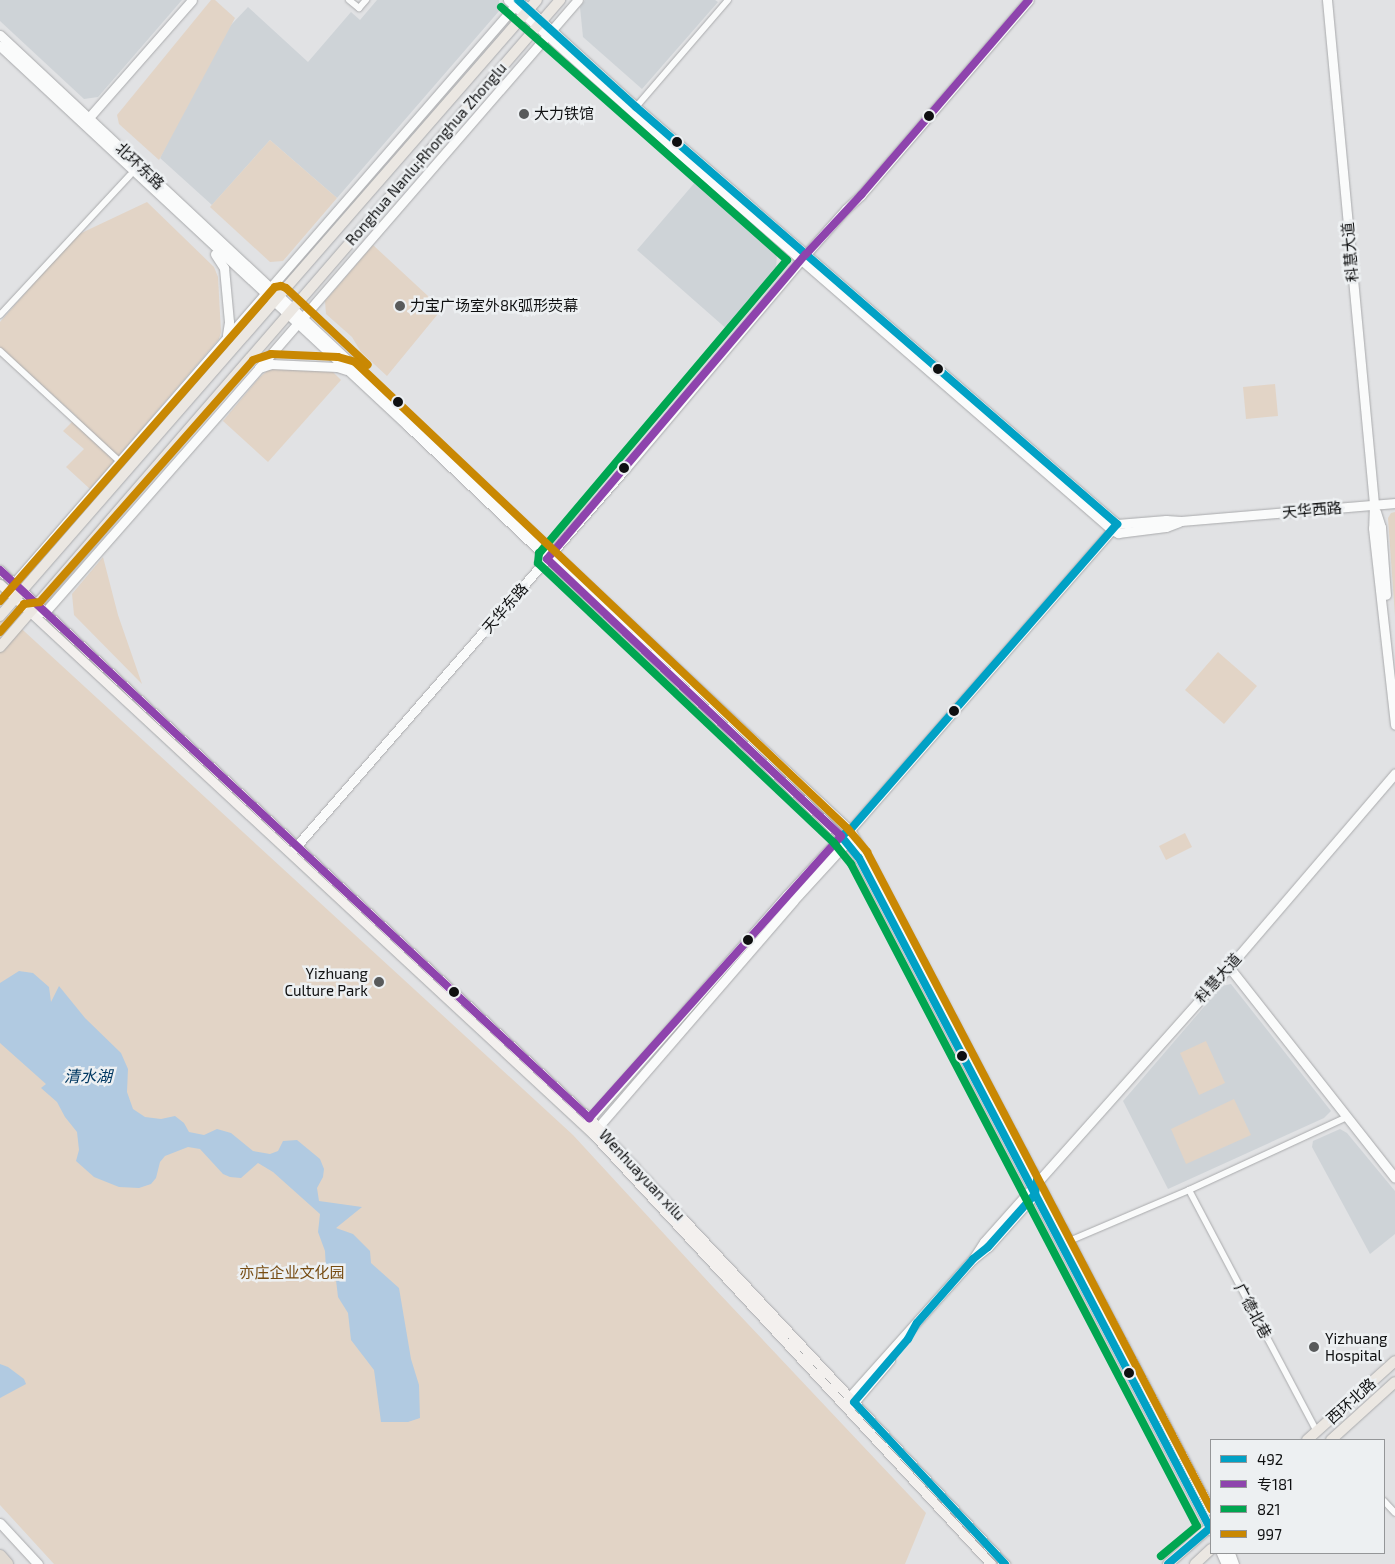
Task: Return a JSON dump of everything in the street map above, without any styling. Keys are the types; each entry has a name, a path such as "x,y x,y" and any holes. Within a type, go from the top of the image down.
{"highway":[{"path":"0,1556 7,1564"}],"main road":[{"path":"0,616 278,300 356,206 537,0"},
{"name":"Ronghua Nanlu;Rhonghua Zhonglu","path":"0,647 560,0"},
{"path":"0,570 14,583 19,594"},
{"path":"0,584 19,594"},
{"name":"Wenhuayuan xilu","path":"19,594 596,1130 848,1403 990,1564"},
{"name":"Wenhuayuan xilu","path":"45,612 294,850"},
{"name":"西环北路","path":"1308,1439 1395,1361"},
{"name":"西环北路","path":"1332,1439 1395,1382"},
{"name":"Wenhuayuan xilu","path":"848,1403 1004,1564"},
{"path":"1168,1564 1210,1529"},
{"path":"1195,1564 1210,1550"}],"street":[{"path":"86,120 192,0"},
{"path":"349,0 359,8 366,0"},
{"path":"34,608 45,612 578,0"},
{"path":"636,106 728,0"},
{"name":"天华东路","path":"294,850 554,552 755,316 771,303 846,208 861,195 1029,0"},
{"name":"科慧大道","path":"1327,0 1374,504 1373,528 1377,576 1383,604 1395,725"},
{"path":"14,583 332,217 516,1 549,33 1114,527 850,830 793,901 596,1130"},
{"path":"549,33 636,106 805,258"},
{"name":"北环东路","path":"0,35 86,120 268,291"},
{"name":"北环东路","path":"0,46 86,120 126,163 299,320"},
{"path":"468,106 497,92"},
{"path":"126,163 130,175 220,259 224,268 229,322 226,338"},
{"path":"0,315 130,175"},
{"path":"332,217 356,206"},
{"path":"299,320 547,560 844,839 860,858 1035,1188 1069,1241 1210,1508"},
{"path":"299,320 554,552 850,830 864,851 1035,1188 1210,1526"},
{"path":"0,351 119,461"},
{"path":"258,368 271,364 337,367 349,370"},
{"path":"179,412 191,378"},
{"path":"196,420 222,408"},
{"name":"天华西路","path":"1114,527 1166,520 1181,521 1395,503"},
{"path":"72,516 98,504"},
{"name":"科慧大道","path":"848,1403 908,1339 917,1323 973,1259 984,1242 1035,1188 1229,967 1395,773"},
{"path":"586,1122 844,839"},
{"path":"1229,967 1395,1178"},
{"path":"1069,1241 1189,1190 1347,1117"},
{"name":"广德北巷","path":"1189,1190 1317,1432"},
{"path":"1385,1503 1395,1513"},
{"path":"0,1523 38,1564"}],"shaded area":[{"path":"0,0 182,0 98,97 84,99 0,21"},
{"path":"377,0 499,0 499,11 337,198 270,140 212,205 160,158 190,96 215,51 231,25 248,7 308,62 351,12 360,20"},
{"path":"585,0 715,0 718,2 642,89 583,37 580,7"},
{"path":"697,180 777,251 776,271 757,294 750,308 729,331 637,250"},
{"path":"1231,984 1331,1111 1324,1118 1168,1189 1123,1101 1222,986"},
{"path":"1340,1129 1347,1133 1395,1191 1395,1234 1370,1254 1312,1147 1313,1141"}],"green space":[{"path":"211,0 215,0 235,18 159,160 119,124 117,115"},
{"path":"270,140 337,198 283,261 270,262 210,207"},
{"path":"147,202 214,267 218,277 221,332 219,339 90,489 66,467 84,449 63,431 77,417 0,347 0,322 75,236"},
{"path":"373,245 442,309 387,376 361,352 352,337 326,314 325,301"},
{"path":"274,369 326,369 331,370 341,380 268,462 223,421 259,378 267,371"},
{"path":"1275,384 1278,416 1246,419 1243,387"},
{"path":"1395,512 1395,616 1388,518 1391,513"},
{"path":"103,557 118,615 142,684 74,615 72,594"},
{"name":"亦庄企业文化园","path":"0,609 573,1135 926,1513 905,1564 54,1564 0,1505"},
{"path":"1218,652 1257,686 1224,724 1185,690"},
{"path":"1185,833 1192,847 1166,860 1159,846"},
{"path":"1206,1041 1225,1083 1199,1095 1180,1053"},
{"path":"1234,1099 1251,1135 1186,1164 1171,1129"}],"water":[{"name":"清水湖","path":"19,971 33,973 49,987 51,1002 59,986 85,1018 121,1053 128,1069 127,1092 133,1109 145,1117 161,1119 175,1116 184,1123 189,1132 204,1135 217,1129 231,1133 253,1151 270,1154 278,1151 283,1141 297,1140 320,1159 324,1169 323,1177 317,1188 319,1201 362,1207 336,1228 353,1234 370,1251 371,1263 399,1288 411,1359 419,1385 420,1418 408,1422 381,1422 374,1370 351,1340 348,1313 338,1297 336,1280 326,1270 325,1251 318,1232 320,1214 273,1172 258,1163 241,1178 230,1177 223,1174 200,1149 188,1147 165,1156 160,1162 156,1178 151,1184 139,1188 119,1187 94,1177 76,1161 79,1150 77,1132 65,1117 57,1102 41,1088 46,1084 0,1043 0,983"},
{"path":"0,1364 8,1367 24,1379 26,1384 0,1398"}],"transit line":[{"name":"492","path":"518,0 636,107 1117,524 850,830 841,836 859,858 1210,1528 1168,1564"},
{"name":"专181","path":"0,570 589,1118 841,836 547,559 806,254 861,195 1029,0"},
{"name":"821","path":"501,7 787,260 539,553 538,563 834,843 851,864 1197,1526 1161,1556"},
{"name":"997","path":"0,601 275,287 281,286 286,288 368,365"},
{"name":"997","path":"0,632 24,604 40,602 253,360 271,354 338,357 355,362 848,829 867,852 1210,1507"},
{"name":"492","path":"1005,1564 854,1402 908,1339 917,1323 973,1259 988,1247 1035,1194 1037,1180"}],"place":[{"name":"大力铁馆","path":"524,114"},
{"name":"力宝广场室外8K弧形荧幕","path":"400,306"},
{"name":"Yizhuang Culture Park","path":"379,982"},
{"name":"Yizhuang Hospital","path":"1314,1347"}]}
